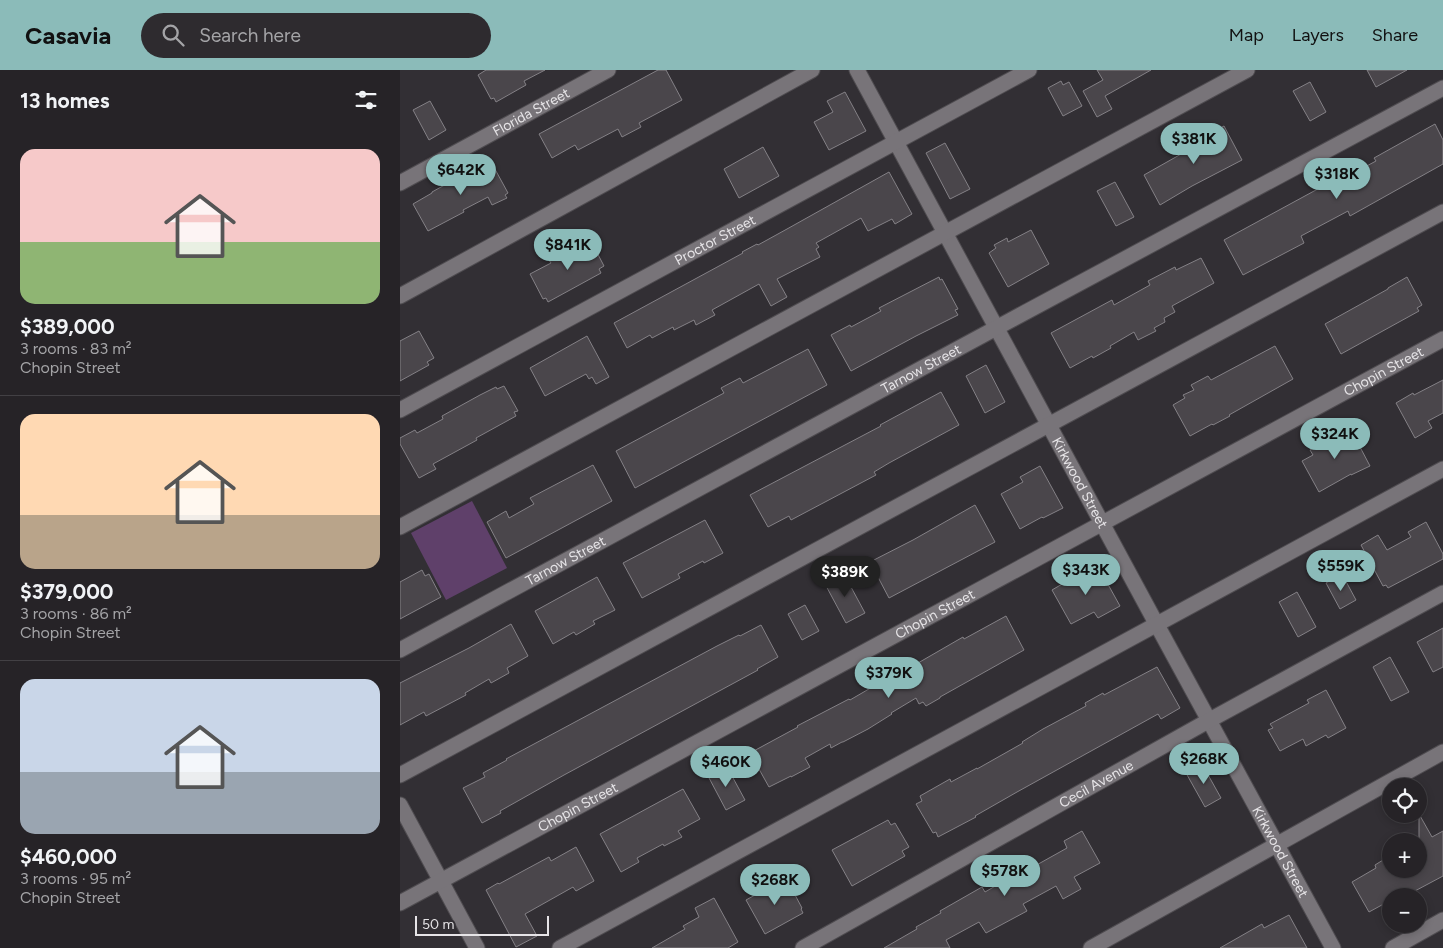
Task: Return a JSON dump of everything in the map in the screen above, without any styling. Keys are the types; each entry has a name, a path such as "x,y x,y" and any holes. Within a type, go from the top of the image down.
{"street":[{"name":"Florida Street","path":"400,183 608,70"},
{"path":"400,296 812,70"},
{"name":"Kirkwood Street","path":"857,70 1208,721 1333,948"},
{"name":"Proctor Street","path":"400,410 1029,70"},
{"path":"400,527 1247,70"},
{"name":"Tarnow Street","path":"400,650 1443,88"},
{"path":"400,775 1443,212"},
{"name":"Chopin Street","path":"400,904 1443,339"},
{"path":"560,948 1443,469"},
{"name":"Cecil Avenue","path":"803,948 1208,721 1443,593"},
{"path":"1091,948 1443,752"},
{"path":"400,805 478,948"},
{"path":"1393,948 1443,920"}],"shaded area":[{"path":"472,501 507,568 446,600 411,533"}],"building":[{"path":"486,70 545,70 524,81 526,85 496,102 494,98 491,99 478,75"},
{"path":"658,70 666,70 682,100 639,123 641,127 622,137 618,129 578,150 575,145 552,158 539,134"},
{"path":"1097,70 1151,70 1105,96 1112,109 1097,117 1083,91 1103,80"},
{"path":"1367,70 1407,70 1376,87"},
{"path":"1061,81 1063,85 1069,82 1082,106 1063,116 1048,88"},
{"path":"1310,82 1326,112 1310,121 1293,91"},
{"path":"845,92 866,131 829,150 814,122 833,112 827,101"},
{"path":"430,101 446,130 429,140 413,110"},
{"path":"1435,124 1443,140 1443,164 1350,216 1348,211 1301,236 1304,243 1243,275 1224,240 1349,172 1350,175 1376,161 1374,158"},
{"path":"1224,126 1242,160 1160,205 1144,175 1190,149 1188,145"},
{"path":"945,143 970,189 950,199 926,153"},
{"path":"763,147 779,176 739,198 724,169"},
{"path":"490,160 508,193 505,195 507,198 492,205 488,197 428,231 413,204"},
{"path":"889,172 912,214 895,224 892,219 868,231 861,218 816,243 819,247 816,249 820,257 777,279 787,297 771,306 759,284 712,310 715,315 696,325 694,320 674,330 673,327 652,338 650,335 627,348 614,323"},
{"path":"1115,182 1134,217 1116,226 1097,191"},
{"path":"1031,230 1049,264 1008,287 989,253 996,248 994,245 1007,238 1008,242"},
{"path":"588,238 604,266 599,269 601,273 548,302 546,298 543,299 530,274 551,263 549,260"},
{"path":"1201,258 1214,283 1172,306 1175,312 1164,318 1165,322 1154,328 1156,331 1138,340 1134,332 1110,346 1111,348 1070,368 1051,333 1112,300 1114,305 1150,285 1148,281 1175,267 1176,270"},
{"path":"939,277 940,280 942,279 958,309 955,310 958,315 851,371 831,335 881,311 879,308"},
{"path":"1407,277 1422,305 1417,308 1419,311 1341,354 1325,324"},
{"path":"419,331 434,358 427,362 429,365 400,381 400,341"},
{"path":"587,336 609,377 596,384 592,377 589,379 586,374 545,396 530,368"},
{"path":"1275,346 1293,379 1230,416 1190,436 1173,405 1185,398 1183,395 1194,390 1191,385 1208,376 1211,380"},
{"path":"808,349 827,385 635,488 616,451 724,393 721,388 740,378 743,383"},
{"path":"986,365 1005,402 985,413 966,376"},
{"path":"1443,380 1443,413 1428,421 1432,428 1415,438 1396,403 1413,393 1414,395"},
{"path":"504,386 518,411 514,412 516,416 433,464 436,469 419,478 400,444 400,438 415,430 417,433 443,419 442,416 480,395 496,387 497,389"},
{"path":"941,392 959,425 874,472 876,475 791,520 789,516 768,527 750,495"},
{"path":"1350,428 1370,466 1351,474 1319,492 1302,461 1313,455 1310,450"},
{"path":"593,465 612,501 506,558 487,522 506,511 509,518 534,504 530,498"},
{"path":"1040,466 1063,508 1020,529 1001,494 1023,482 1020,477"},
{"path":"975,505 995,542 889,598 870,562"},
{"path":"705,520 723,553 678,574 680,578 642,598 623,563"},
{"path":"1426,522 1443,554 1443,559 1388,588 1386,585 1383,586 1361,545 1378,535 1387,550 1411,537 1408,532"},
{"path":"1091,567 1094,573 1100,570 1120,606 1098,618 1094,612 1071,624 1052,590"},
{"path":"422,570 425,576 429,574 441,597 400,619 400,582"},
{"path":"844,574 865,613 846,623 825,584"},
{"path":"1342,574 1356,600 1340,609 1326,583"},
{"path":"597,577 615,610 593,621 595,624 576,635 574,632 553,644 535,611"},
{"path":"1297,592 1316,627 1298,637 1279,602"},
{"path":"805,605 819,631 802,640 788,614"},
{"path":"1006,616 1024,650 926,706 923,702 919,704 916,698 868,729 831,748 830,744 805,758 810,767 769,787 750,753 797,726 850,700 898,672 899,674 963,637 964,639"},
{"path":"511,624 528,656 507,668 509,673 491,683 489,679 465,693 466,695 426,716 424,712 400,725 400,683"},
{"path":"761,625 778,657 758,670 564,775 482,823 463,788 485,777 483,773 717,646"},
{"path":"1443,628 1443,667 1433,672 1417,642"},
{"path":"1390,657 1409,692 1391,701 1373,667"},
{"path":"1157,667 1180,708 1161,719 1158,714 938,837 936,832 933,833 916,804 922,801 920,796 950,779 951,782 977,769 1023,743 1043,729 1086,706 1085,703"},
{"path":"1326,690 1346,728 1328,738 1326,735 1306,746 1303,739 1280,751 1268,730 1273,728 1270,724 1309,703 1307,700"},
{"path":"1202,764 1221,798 1205,807 1186,773"},
{"path":"726,765 745,800 726,810 708,776"},
{"path":"683,789 700,819 678,831 682,837 664,846 663,844 637,858 639,862 621,872 600,834"},
{"path":"888,820 891,825 895,823 909,847 902,851 905,856 852,886 832,850"},
{"path":"1419,823 1424,823 1432,837 1443,831 1443,876 1420,888 1382,888 1382,905 1369,912 1352,882 1376,868 1375,865 1382,861 1382,878 1427,878 1427,833 1419,833"},
{"path":"1082,831 1100,863 1074,877 1081,889 1063,899 1056,886 1023,904 1027,911 986,933 979,922 946,940 950,948 884,948 917,929 916,927 941,913 940,911 982,887 985,892 1032,865 1033,867 1067,848 1064,841"},
{"path":"576,847 594,881 576,891 573,887 525,914 537,936 516,947 486,890 549,857 551,861"},
{"path":"786,878 803,913 765,934 746,900"},
{"path":"714,898 738,942 728,948 652,948 685,929 683,926 699,917 695,908"},
{"path":"1289,915 1307,948 1220,948 1262,924 1264,928"}]}
